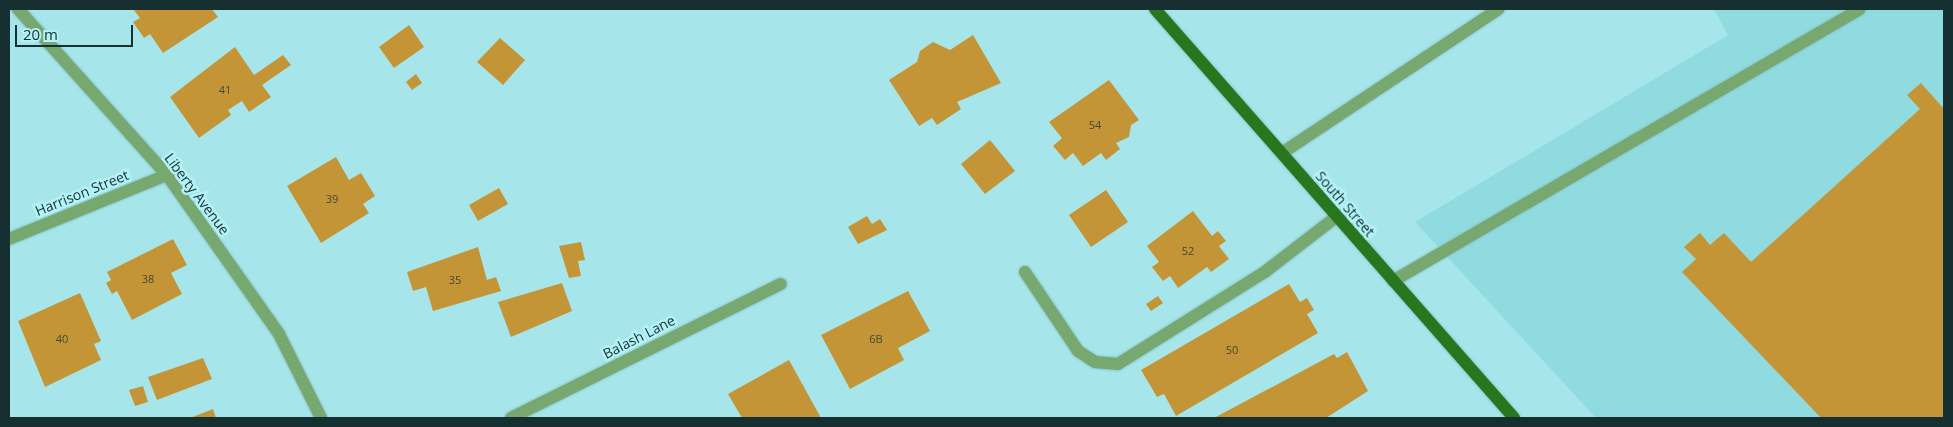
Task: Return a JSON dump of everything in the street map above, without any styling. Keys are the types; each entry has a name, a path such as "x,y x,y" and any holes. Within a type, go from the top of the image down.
{"main road":[{"name":"South Street","path":"1155,9 1514,418"}],"street":[{"name":"Liberty Avenue","path":"18,9 167,175 279,334 321,418"},
{"path":"1282,153 1499,9"},
{"path":"1393,281 1860,9"},
{"name":"Harrison Street","path":"9,240 167,175"},
{"path":"1025,272 1078,350 1095,362 1118,364 1266,270 1336,217"},
{"name":"Balash Lane","path":"511,418 780,284"}],"shaded area":[{"path":"1714,9 1944,9 1944,418 1596,418 1415,222 1728,35"}],"building":[{"path":"133,9 212,9 218,17 163,53 150,34 144,38 133,22 140,18"},
{"path":"409,25 424,47 394,68 379,47"},
{"path":"973,35 1001,83 957,102 961,109 937,125 932,118 919,126 889,80 917,62 920,51 933,42 950,50"},
{"path":"500,38 525,60 503,85 477,62"},
{"path":"235,47 254,75 283,55 291,65 262,85 271,97 249,112 242,101 228,110 231,115 199,138 170,97"},
{"path":"416,74 422,83 412,90 406,82"},
{"path":"1109,80 1139,120 1131,125 1129,137 1116,143 1120,149 1106,160 1101,153 1083,166 1073,153 1065,160 1053,146 1062,138 1049,122"},
{"path":"1921,83 1944,109 1944,418 1821,418 1682,272 1696,259 1684,247 1700,233 1710,245 1724,233 1751,262 1920,109 1907,95"},
{"path":"990,140 1015,171 985,194 961,164"},
{"path":"336,157 349,180 361,173 375,196 363,204 369,213 321,243 287,186"},
{"path":"499,188 508,204 478,221 469,205"},
{"path":"1106,190 1128,222 1091,247 1069,215"},
{"path":"1193,211 1212,236 1218,231 1226,241 1219,246 1229,259 1211,272 1207,267 1178,288 1170,276 1163,281 1152,267 1159,262 1147,246"},
{"path":"867,216 872,224 880,219 887,230 858,244 848,227"},
{"path":"173,239 187,265 171,273 182,294 132,320 117,291 112,294 106,283 111,280 107,272"},
{"path":"581,242 585,260 578,261 581,276 569,278 559,246"},
{"path":"478,247 487,280 496,277 501,291 433,311 426,287 413,291 407,272"},
{"path":"562,283 572,311 511,337 498,302"},
{"path":"1289,284 1300,302 1307,298 1314,310 1307,314 1318,333 1176,416 1164,394 1157,397 1141,370"},
{"path":"908,291 930,331 898,348 904,360 850,389 821,335"},
{"path":"80,293 101,341 94,344 101,360 45,387 18,321"},
{"path":"1158,296 1163,303 1151,311 1146,304"},
{"path":"1347,352 1368,391 1326,418 1214,418 1334,354 1337,358"},
{"path":"203,358 212,379 157,400 148,377"},
{"path":"789,360 821,418 742,418 728,394"},
{"path":"143,386 148,402 135,406 129,390"},
{"path":"213,409 216,418 190,418"}]}
